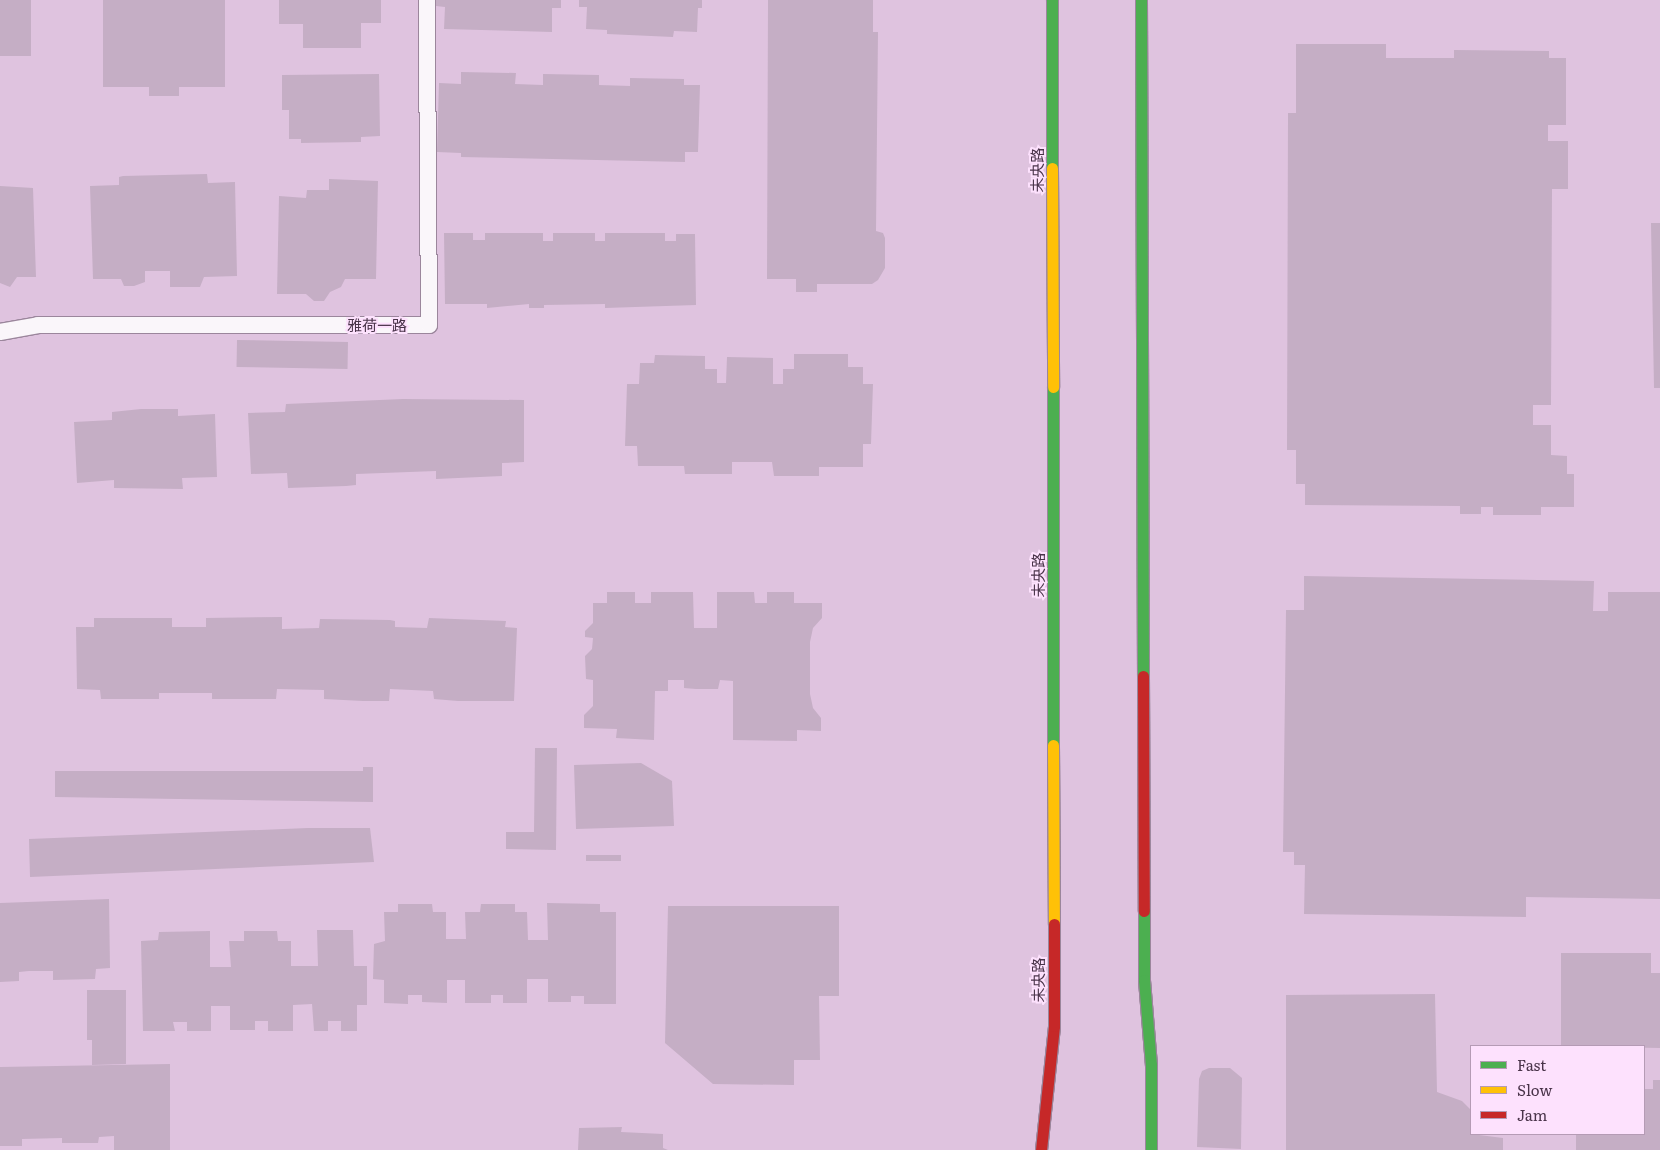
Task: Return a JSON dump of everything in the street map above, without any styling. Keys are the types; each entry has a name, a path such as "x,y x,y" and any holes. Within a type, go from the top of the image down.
{"main road":[{"name":"未央路","path":"1041,1150 1054,1026 1052,0"},
{"path":"1141,0 1144,980 1151,1065 1151,1150"}],"lane":[{"name":"雅荷一路","path":"0,332 38,325 429,325 427,0"}],"building":[{"path":"0,0 31,0 31,56 0,56"},
{"path":"103,0 225,0 225,87 179,87 179,96 149,96 149,87 103,87"},
{"path":"279,0 381,0 381,23 361,23 361,48 303,48 303,24 279,24"},
{"path":"436,0 561,0 561,8 552,8 552,32 444,29 445,7 436,6"},
{"path":"579,0 702,0 702,8 698,8 697,32 674,31 673,37 607,34 607,30 586,29 587,7 579,7"},
{"path":"768,0 873,0 873,32 878,32 876,231 883,233 885,238 885,268 878,280 872,284 817,284 817,292 796,292 796,279 767,279"},
{"path":"1296,44 1386,44 1386,58 1454,58 1454,50 1549,51 1549,58 1566,58 1566,125 1548,125 1548,141 1568,141 1568,189 1552,189 1551,405 1533,405 1533,425 1551,425 1551,455 1567,456 1567,474 1574,474 1574,507 1541,507 1541,515 1493,515 1493,507 1481,507 1481,514 1460,514 1460,506 1305,505 1305,484 1296,484 1296,450 1287,450 1288,113 1296,113"},
{"path":"461,72 516,73 515,84 543,85 543,74 599,75 599,85 630,86 630,78 684,79 684,85 700,85 698,152 685,152 685,162 461,157 461,153 437,152 439,83 461,84"},
{"path":"379,74 380,136 361,137 361,142 301,143 301,139 289,139 289,110 282,110 282,75"},
{"path":"207,174 208,183 235,182 237,276 204,277 200,287 170,287 170,271 145,271 145,282 134,286 124,286 121,279 93,279 90,186 119,185 119,177 123,176"},
{"path":"329,179 378,181 376,279 345,279 341,287 330,292 324,301 314,301 306,294 277,294 279,196 306,198 307,190 329,190"},
{"path":"0,186 33,188 36,277 17,277 10,287 0,283"},
{"path":"1651,223 1660,223 1660,388 1654,388"},
{"path":"444,233 473,233 473,240 485,240 485,233 543,233 543,241 553,241 553,233 595,233 595,241 605,241 605,233 665,233 665,241 676,241 676,234 695,234 696,305 605,308 605,304 544,305 544,308 529,308 529,304 487,308 487,304 445,304"},
{"path":"237,340 348,342 348,369 237,367"},
{"path":"794,354 848,354 848,367 863,367 863,384 873,384 871,444 863,444 863,467 819,467 819,476 774,476 772,462 732,462 732,474 685,474 684,466 638,466 637,446 625,446 627,384 639,384 640,363 654,363 655,355 705,356 705,369 717,369 717,383 726,383 727,357 773,358 773,384 783,384 783,369 794,369"},
{"path":"403,399 524,400 524,462 502,463 502,476 436,479 436,471 356,474 356,485 346,486 288,488 287,473 251,474 248,413 285,412 286,404"},
{"path":"141,409 178,409 178,416 215,414 217,477 182,478 183,489 114,488 114,480 77,483 74,422 112,420 112,412"},
{"path":"1304,576 1594,581 1593,611 1608,611 1608,592 1660,592 1660,899 1526,897 1526,917 1304,914 1305,865 1294,865 1294,852 1283,852 1286,610 1304,610"},
{"path":"607,592 635,592 635,603 651,603 651,592 693,592 694,628 717,628 717,592 754,592 755,603 767,603 767,592 794,592 794,603 822,603 822,618 813,628 810,642 810,694 813,708 821,718 821,731 797,730 797,741 733,740 733,681 720,680 718,689 696,689 684,688 684,680 668,680 668,691 655,691 654,740 616,738 617,729 584,728 584,715 593,706 593,680 586,679 585,656 592,649 593,638 585,637 585,631 593,623 593,603 607,603"},
{"path":"282,617 282,629 319,628 320,619 390,620 395,621 395,627 427,628 429,618 506,621 505,627 517,628 514,701 434,699 433,691 390,689 389,701 324,699 324,690 277,689 276,699 212,699 212,693 159,693 159,699 101,699 100,690 77,689 76,627 94,627 94,618 172,618 172,627 206,627 206,618"},
{"path":"535,748 557,748 556,850 506,849 506,832 534,832"},
{"path":"641,763 672,781 674,826 576,829 574,765"},
{"path":"363,767 373,767 373,802 55,797 55,771 363,771"},
{"path":"308,828 370,828 374,862 30,877 29,839"},
{"path":"586,855 621,855 621,861 586,861"},
{"path":"109,899 110,968 96,969 95,979 53,980 53,971 29,971 19,972 19,981 0,982 0,903"},
{"path":"547,903 600,904 600,912 616,912 616,1004 584,1004 584,996 571,996 571,1002 548,1002 548,979 527,979 527,1003 503,1003 503,995 491,995 491,1003 465,1003 465,980 447,980 447,1003 422,1002 422,995 408,995 408,1004 384,1003 384,980 373,979 374,944 385,941 384,912 398,912 398,904 432,904 433,912 446,912 446,939 466,939 465,912 480,912 481,904 515,904 515,912 527,912 528,940 548,940"},
{"path":"668,906 839,906 839,996 819,996 820,1060 794,1060 794,1085 713,1084 665,1043"},
{"path":"317,930 353,930 354,966 367,966 367,1005 357,1005 357,1031 341,1031 341,1021 328,1021 328,1031 314,1031 312,1004 293,1005 293,1031 268,1031 268,1021 255,1021 255,1030 230,1030 230,1006 211,1006 211,1031 187,1031 187,1022 173,1022 175,1031 143,1031 141,941 158,940 159,932 210,931 210,967 231,967 229,941 244,941 244,931 277,931 278,941 291,941 291,966 318,966"},
{"path":"1561,953 1651,953 1651,973 1660,973 1660,1048 1645,1048 1645,1045 1561,1045"},
{"path":"87,990 126,990 126,1064 92,1065 92,1040 87,1040"},
{"path":"1435,994 1437,1092 1462,1101 1470,1109 1470,1135 1503,1138 1503,1150 1286,1150 1286,995"},
{"path":"170,1064 170,1150 114,1150 114,1136 99,1137 98,1143 62,1143 62,1138 22,1139 22,1146 0,1146 0,1067"},
{"path":"1209,1068 1230,1068 1242,1078 1241,1149 1197,1147 1199,1079 1202,1071"},
{"path":"1653,1080 1660,1080 1660,1150 1576,1150 1576,1135 1645,1135 1645,1089 1653,1089"},
{"path":"622,1127 621,1132 663,1134 663,1148 668,1150 578,1150 579,1128"}],"traffic: fast":[{"path":"1052,0 1052,168"},
{"path":"1141,0 1143,676"},
{"path":"1053,387 1053,745"},
{"path":"1144,911 1144,980 1151,1065 1151,1150"}],"traffic: slow":[{"path":"1052,168 1053,387"},
{"path":"1053,745 1054,924"}],"traffic: jam":[{"path":"1143,676 1144,911"},
{"path":"1041,1150 1054,1026 1054,924"}]}
